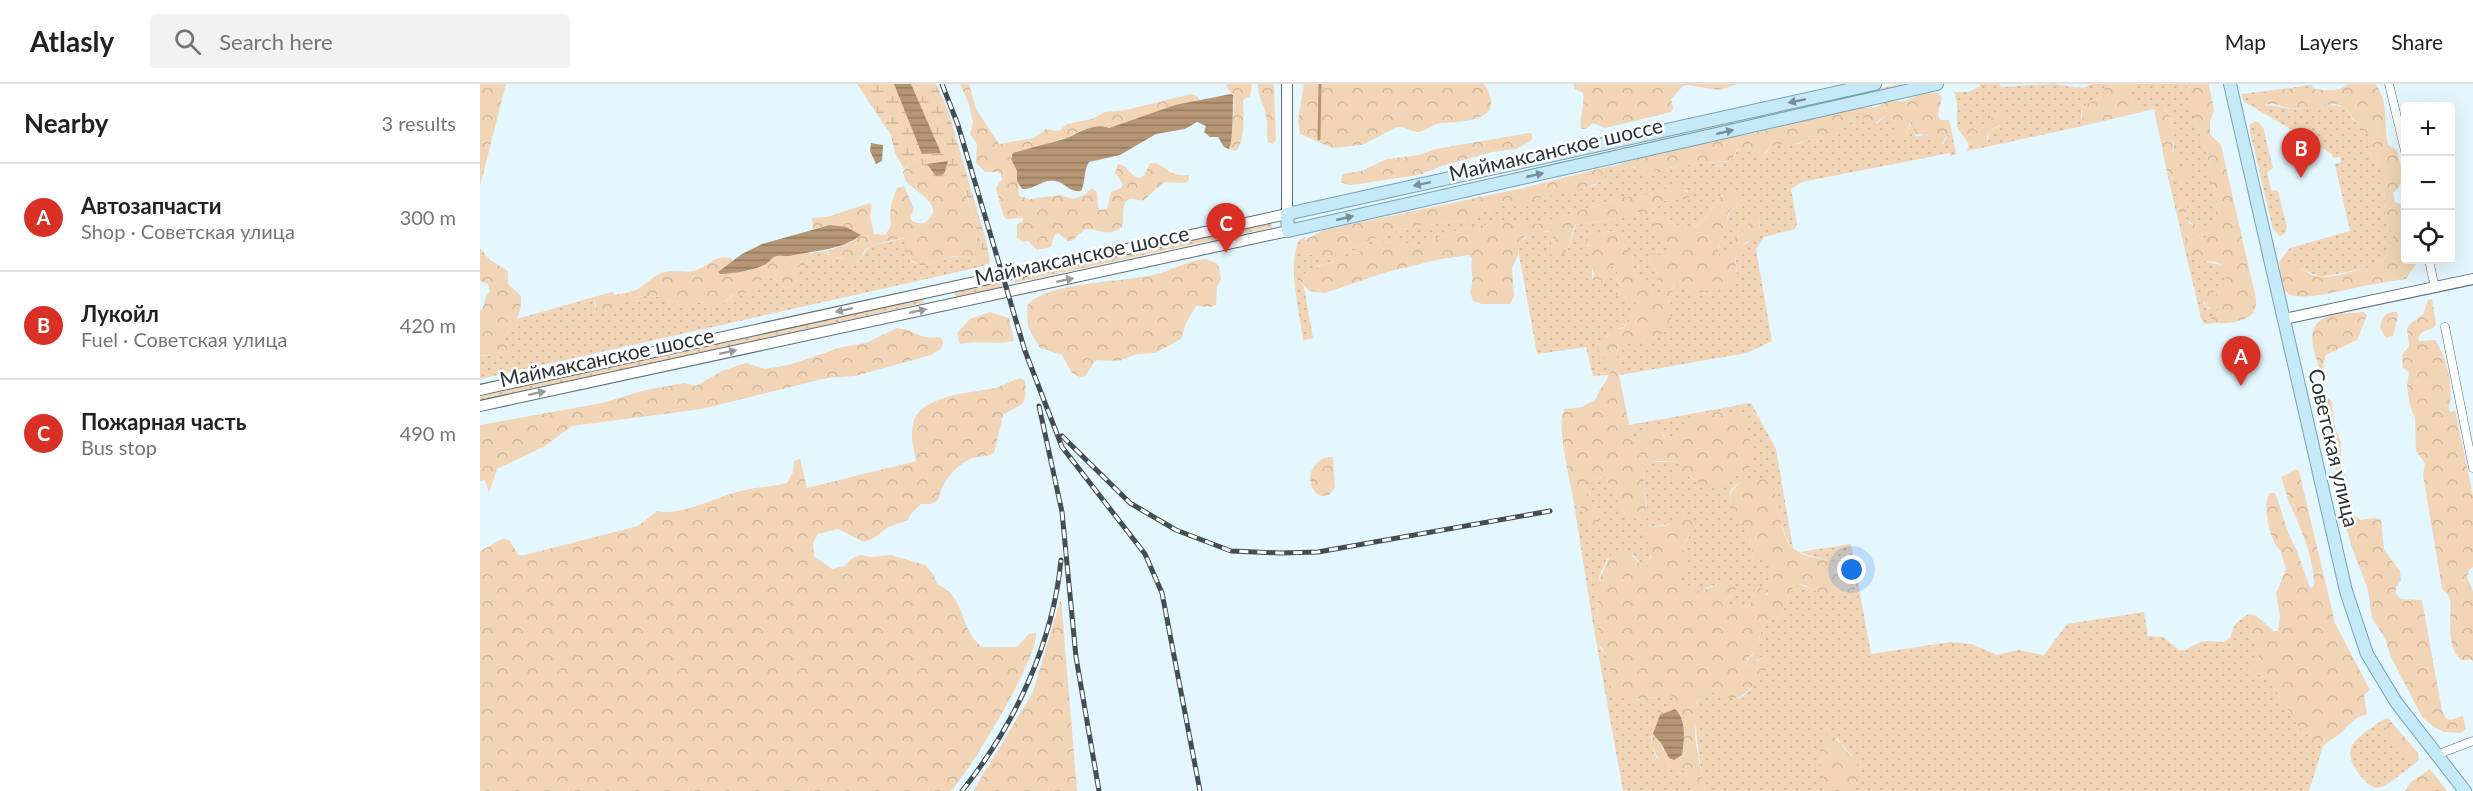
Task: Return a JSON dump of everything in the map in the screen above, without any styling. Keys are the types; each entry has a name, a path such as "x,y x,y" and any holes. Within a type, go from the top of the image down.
{"main road":[{"path":"1287,84 1288,231"},
{"name":"Маймаксанское шоссе","path":"480,390 1875,84"},
{"name":"Маймаксанское шоссе","path":"480,406 1288,231 1937,84"},
{"name":"Советская улица","path":"2230,84 2346,591 2367,654 2396,702 2465,791"},
{"path":"2284,319 2473,279"}],"street":[{"path":"2389,84 2401,134"},
{"path":"2430,264 2435,288"},
{"path":"2445,327 2473,468"},
{"path":"2436,755 2473,741"}],"green space":[{"path":"480,84 506,84 480,186"},
{"path":"857,84 936,84 948,110 987,244 990,263 980,267 973,258 981,249 982,243 977,234 965,192 959,184 949,179 936,179 919,161 909,164 904,169 895,153 891,135"},
{"path":"960,84 969,84 976,109 999,144 1034,138 1046,129 1059,131 1067,124 1092,119 1105,112 1126,110 1191,94 1197,96 1200,101 1175,105 1109,128 1103,126 1082,130 1066,138 1010,156 1017,171 1019,196 1029,199 1061,195 1073,199 1084,195 1092,188 1097,192 1100,210 1107,209 1111,192 1121,188 1123,184 1115,173 1118,164 1124,166 1138,178 1144,176 1150,163 1155,163 1175,174 1189,175 1189,180 1185,183 1164,182 1144,200 1129,199 1126,201 1123,224 1117,230 1108,232 1085,229 1072,241 1068,241 1058,233 1054,236 1051,247 1037,250 1028,241 1022,242 1017,238 1017,224 1023,221 1023,218 1006,219 1003,215 996,188 1002,179 1001,174 985,172 976,163 977,144 970,134 973,122 969,104"},
{"path":"1226,84 1252,84 1250,96 1243,100 1243,134 1236,151 1229,149 1234,99"},
{"path":"1258,84 1273,84 1274,87 1276,140 1273,144 1268,142 1267,123"},
{"path":"1304,84 1484,84 1490,96 1491,106 1480,117 1471,120 1437,124 1419,132 1397,127 1362,145 1332,148 1300,134 1298,120"},
{"path":"1573,84 1738,84 1720,90 1687,85 1671,99 1673,108 1671,112 1605,128 1593,123 1586,129 1581,129 1583,93 1575,89"},
{"path":"1899,84 1918,84 1358,213 1357,209"},
{"path":"1980,84 1999,84 2001,87 2053,84 2083,88 2091,84 2113,84 2106,86 2101,97 2082,107 2081,119 2087,125 1967,151 1969,144 1988,140 1989,132 2000,126 1995,115 1979,129 1959,125 1958,129 1957,103 1954,92 1968,92"},
{"path":"2120,84 2186,84 2197,127 2205,145 2217,202 2214,226 2204,239 2200,239 2194,225 2185,218 2186,206 2178,208 2190,252 2204,261 2222,265 2222,273 2228,279 2219,293 2215,294 2212,287 2203,303 2208,309 2219,309 2219,313 2211,319 2215,323 2205,324 2201,318 2168,177 2173,179 2185,168 2177,167 2172,123 2166,110 2136,106 2131,100 2129,89"},
{"path":"2186,84 2209,84 2214,111 2210,121 2210,134 2221,145 2256,299 2253,313 2245,319 2234,322 2212,322 2211,318 2219,313 2219,309 2212,310 2206,306 2202,295 2204,287 2212,287 2215,294 2219,293 2227,279 2222,273 2222,265 2196,259 2189,249 2181,221 2179,200 2183,198 2188,203 2185,218 2190,224 2201,228 2198,235 2200,239 2204,239 2214,226 2217,202 2205,145 2197,127"},
{"path":"2349,84 2375,84 2383,98 2388,145 2397,150 2401,168 2401,182 2398,189 2393,193 2395,202 2401,204 2401,264 2416,264 2406,279 2320,295 2290,295 2281,285 2280,267 2296,267 2315,276 2326,277 2367,268 2369,263 2384,260 2393,237 2385,213 2384,175 2370,157 2373,138 2362,130 2345,108 2336,104 2292,109 2274,104 2256,105 2252,97 2256,94 2292,89 2336,90"},
{"path":"2128,85 2131,100 2136,106 2162,108 2168,113 2174,133 2173,151 2176,153 2177,167 2189,168 2187,179 2168,177 2154,109 2087,125 2082,123 2082,107 2101,97 2106,86"},
{"path":"2311,85 2314,89 2256,94 2265,106 2293,109 2332,105 2345,108 2353,120 2373,138 2370,157 2384,175 2385,213 2393,232 2384,260 2370,263 2367,268 2321,277 2294,266 2280,267 2279,262 2290,248 2350,231 2335,164 2341,162 2340,157 2333,158 2332,154 2243,101 2242,94"},
{"path":"1937,93 1941,96 1940,120 1949,120 1951,128 1939,148 1935,146 1931,135 1913,134 1916,120 1910,122 1906,136 1900,138 1897,135 1903,129 1902,125 1895,123 1890,113 1872,125 1866,123 1862,116 1856,116 1849,125 1835,129 1830,138 1809,140 1792,145 1777,144 1770,147 1763,155 1756,155 1743,147 1737,149 1732,160 1726,161 1684,165 1647,172 1639,171 1633,166 1618,170 1612,167 1640,157 1727,137 1745,135 1858,108 1877,107 1887,101 1905,101 1921,94"},
{"path":"1890,112 1893,120 1902,125 1906,136 1912,120 1916,120 1915,136 1932,135 1934,143 1943,144 1951,128 1956,154 1951,156 1950,153 1802,182 1791,189 1797,224 1795,229 1764,237 1756,249 1772,341 1747,353 1620,375 1617,364 1617,352 1620,345 1655,337 1671,324 1668,298 1673,287 1678,285 1692,292 1717,289 1737,271 1735,255 1758,233 1760,221 1755,218 1739,235 1730,251 1719,256 1717,252 1729,213 1741,199 1741,195 1731,189 1720,197 1696,226 1685,228 1658,216 1654,220 1655,232 1663,237 1670,250 1667,255 1648,258 1659,277 1663,289 1660,293 1654,293 1645,280 1635,275 1633,257 1626,249 1620,233 1610,231 1602,233 1587,245 1592,248 1592,280 1602,282 1606,278 1608,269 1616,263 1618,268 1616,279 1622,287 1623,297 1634,298 1636,303 1628,324 1607,335 1611,366 1609,375 1593,376 1586,347 1537,354 1518,249 1520,244 1535,232 1546,232 1551,233 1553,238 1551,243 1567,252 1576,225 1615,219 1632,213 1653,212 1661,201 1690,199 1687,190 1660,189 1644,196 1623,197 1537,224 1515,221 1461,229 1418,245 1397,242 1374,243 1344,259 1315,267 1300,282 1304,287 1313,338 1303,340 1294,274 1294,260 1300,239 1306,237 1303,241 1305,254 1331,256 1343,254 1364,243 1402,229 1470,219 1488,209 1596,185 1602,171 1598,169 1615,165 1612,167 1618,170 1633,166 1635,169 1654,171 1684,165 1729,161 1739,147 1746,148 1752,153 1766,153 1770,147 1777,144 1798,144 1823,139 1835,129 1852,122 1856,116 1863,116 1876,124"},
{"path":"1995,115 2002,115 2003,123 1989,132 1985,143 1969,144 1958,129 1961,122 1976,130"},
{"path":"2256,121 2263,127 2273,168 2267,172 2271,190 2278,191 2287,227 2285,233 2280,236 2273,229 2250,131 2250,124"},
{"path":"1532,134 1532,140 1516,149 1492,152 1419,175 1351,185 1342,183 1341,180 1343,174 1361,171 1387,159 1419,155 1436,149"},
{"path":"919,161 956,181 964,192 982,243 981,249 973,258 953,256 922,266 907,258 905,249 908,240 905,238 869,247 854,265 839,257 832,258 827,251 854,241 821,227 813,229 812,218 827,217 870,203 874,234 885,235 891,226 891,207 897,188 904,186 914,209 910,218 917,223 926,222 932,215 931,204 909,185 903,172 909,164"},
{"path":"1598,169 1606,178 1581,189 1488,209 1470,219 1402,229 1364,243 1343,254 1331,256 1305,254 1302,251 1303,241 1324,230 1523,188"},
{"path":"1681,188 1690,194 1690,199 1661,201 1649,216 1642,212 1632,213 1619,218 1576,225 1568,249 1560,255 1553,257 1550,253 1553,238 1547,231 1524,237 1512,267 1514,296 1510,304 1482,304 1473,301 1470,292 1472,258 1469,255 1387,272 1325,293 1310,291 1300,282 1302,276 1310,269 1344,259 1374,243 1397,242 1418,245 1461,229 1489,224 1521,220 1537,224 1623,197 1644,196 1660,189"},
{"path":"1731,189 1741,195 1741,199 1739,204 1728,213 1726,228 1718,247 1719,256 1730,251 1734,239 1755,218 1760,221 1759,236 1745,243 1735,255 1737,273 1735,279 1728,285 1701,292 1691,292 1678,285 1673,287 1668,298 1672,324 1655,337 1620,345 1617,350 1618,370 1632,439 1642,436 1651,428 1656,428 1666,439 1688,432 1687,420 1719,411 1741,418 1749,432 1754,463 1731,479 1706,486 1689,476 1680,481 1675,480 1675,474 1681,465 1677,462 1642,463 1647,515 1643,518 1628,519 1605,477 1590,479 1583,487 1598,518 1598,530 1594,530 1573,497 1562,438 1562,416 1565,409 1582,407 1596,399 1611,366 1610,360 1601,356 1599,350 1611,331 1628,324 1636,303 1633,298 1619,297 1615,294 1622,286 1616,279 1618,268 1616,263 1608,269 1601,282 1592,280 1594,274 1589,258 1592,248 1584,241 1602,233 1620,233 1626,249 1633,257 1635,275 1645,280 1654,293 1660,293 1663,289 1659,277 1648,258 1650,254 1667,255 1670,250 1655,232 1654,220 1658,216 1685,228 1696,226 1706,217 1720,197"},
{"path":"1271,221 1273,227 1014,283 1013,277"},
{"path":"905,238 908,240 910,261 927,264 947,258 973,258 980,267 480,379 480,355 489,356 509,352 503,337 517,319 594,297 595,306 605,312 629,299 644,296 661,297 683,307 701,302 721,305 751,283 765,277 776,280 785,288 792,286 797,280 792,270 805,265 811,253 827,251 828,255 857,263 870,246"},
{"path":"480,248 490,260 508,271 508,284 521,296 517,319 503,337 509,352 504,357 480,355 480,311 490,291 488,284 480,281"},
{"path":"803,252 811,253 805,265 792,270 797,280 792,286 785,288 775,279 764,277 749,292 733,295 721,305 701,302 683,307 661,297 644,296 629,299 605,312 597,310 594,297 612,292 615,295 633,291 665,272 697,270 724,257 734,260 719,272 721,274 748,271 768,263 773,257 780,255 788,257"},
{"path":"1206,259 1218,264 1221,279 1217,287 1216,305 1196,306 1186,323 1181,339 1155,353 1137,354 1119,361 1096,360 1085,376 1080,377 1072,373 1062,355 1040,348 1028,327 1027,306 1036,298 1050,292 1067,287 1153,275 1192,261"},
{"path":"1000,281 1002,287 957,297 954,294 955,292"},
{"path":"922,299 924,303 480,402 480,396"},
{"path":"2432,299 2435,327 2422,332 2418,338 2419,341 2435,340 2446,364 2451,393 2448,409 2451,412 2455,410 2473,496 2473,567 2469,570 2467,577 2473,591 2473,662 2471,659 2461,660 2456,654 2451,639 2450,598 2442,588 2423,475 2425,463 2416,451 2415,418 2410,406 2407,387 2409,372 2403,368 2402,355 2409,346 2407,328 2423,315 2428,300"},
{"path":"990,312 1009,318 1014,341 961,344 957,333 970,319"},
{"path":"2364,312 2367,315 2357,340 2326,355 2323,394 2320,392 2320,371 2312,340 2315,327 2319,321 2331,315"},
{"path":"2397,312 2393,336 2386,338 2380,328 2382,321 2385,315"},
{"path":"897,328 921,336 940,337 943,341 941,349 931,355 855,376 827,378 702,409 572,426 545,446 497,469 489,493 485,480 480,481 480,425 602,403 646,390 684,383 696,386 722,371 746,363 765,369 789,365 842,347 866,343"},
{"path":"1021,378 1025,381 1024,401 1003,415 994,453 970,459 959,466 946,481 938,500 931,504 921,504 908,520 888,527 874,538 864,542 838,529 818,534 813,543 814,556 832,569 844,566 860,555 872,557 891,555 925,565 933,574 937,584 953,597 969,631 982,647 1017,647 1029,634 1036,633 1034,646 1026,666 1002,714 951,791 480,791 480,551 504,538 510,541 518,555 525,555 638,526 657,511 687,509 740,491 787,483 793,472 794,461 800,459 807,488 916,461 912,429 917,414 925,407 947,397 995,388"},
{"path":"2328,398 2332,402 2335,428 2341,442 2341,468 2347,478 2351,510 2361,520 2381,519 2384,550 2400,571 2401,581 2396,587 2396,594 2401,599 2422,600 2442,711 2450,720 2463,716 2466,729 2461,733 2444,732 2422,717 2391,657 2385,638 2372,618 2368,590 2351,545 2345,522 2343,497 2338,487 2339,475 2334,465 2324,408"},
{"path":"1751,403 1776,449 1793,548 1784,532 1776,499 1768,483 1744,482 1733,488 1730,493 1732,512 1748,536 1755,563 1766,556 1771,566 1773,578 1767,593 1763,597 1760,587 1755,590 1749,606 1728,608 1724,599 1732,596 1712,585 1702,591 1692,591 1681,579 1680,574 1685,566 1682,547 1690,535 1670,524 1649,527 1646,532 1650,558 1646,565 1641,564 1634,555 1607,559 1598,579 1598,638 1600,648 1610,660 1609,676 1632,700 1673,696 1676,705 1651,736 1652,745 1660,761 1670,767 1685,771 1693,791 1623,791 1573,497 1581,506 1590,527 1596,509 1586,497 1583,486 1590,479 1605,477 1628,519 1647,509 1642,464 1646,462 1677,462 1681,465 1675,474 1688,476 1702,484 1720,484 1751,467 1750,441 1741,418 1719,411 1687,421 1689,432 1666,439 1663,434 1631,439 1629,425"},
{"path":"1333,457 1335,488 1329,495 1320,496 1311,484 1312,471 1319,461"},
{"path":"2296,469 2299,471 2335,623 2370,690 2364,695 2367,714 2359,717 2323,746 2298,726 2270,681 2262,675 2247,675 2256,664 2259,655 2251,637 2248,614 2255,615 2274,631 2278,631 2280,617 2276,594 2286,569 2268,523 2266,505 2270,493 2276,495 2309,585 2311,588 2314,586 2307,546 2281,477"},
{"path":"1758,477 1773,489 1777,498 1782,528 1791,546 1811,557 1840,564 1848,571 1857,599 1853,601 1850,596 1822,594 1802,584 1793,587 1781,616 1763,624 1756,651 1746,662 1749,667 1767,654 1770,659 1757,682 1745,693 1735,698 1708,692 1697,700 1695,738 1705,791 1693,791 1685,771 1662,765 1652,747 1652,719 1669,706 1676,705 1673,696 1628,701 1612,691 1609,681 1610,660 1598,643 1597,584 1611,554 1629,553 1641,564 1647,565 1651,557 1646,531 1649,527 1668,525 1683,517 1692,521 1691,531 1682,547 1686,564 1681,577 1685,583 1699,591 1716,585 1729,584 1736,589 1735,594 1724,599 1728,608 1749,606 1755,590 1760,586 1763,596 1768,594 1773,577 1766,556 1755,564 1748,536 1733,515 1730,505 1730,498 1735,487 1751,478","holes":["1679,712 1684,733 1682,755 1663,750 1661,742"]},
{"path":"1851,544 1871,654 1950,642 1972,644 1997,655 2018,650 2044,655 2067,624 2144,612 2148,636 2163,637 2179,650 2186,650 2200,642 2224,642 2230,638 2235,624 2248,614 2251,637 2259,654 2256,664 2247,675 2262,675 2270,681 2298,726 2323,746 2309,791 1854,791 1857,775 1853,758 1838,739 1824,737 1821,757 1826,791 1705,791 1696,725 1696,711 1702,694 1715,692 1739,698 1749,691 1755,681 1762,657 1749,667 1746,662 1756,651 1763,624 1781,616 1793,587 1797,584 1828,594 1845,595 1857,599 1855,585 1845,568 1800,552"},
{"path":"1061,598 1077,791 973,791 1033,692"},
{"path":"2388,718 2418,753 2419,760 2416,763 2413,763 2391,737 2384,719"},
{"path":"2384,719 2391,737 2413,763 2416,763 2385,786 2375,788 2366,782 2357,771 2350,752 2357,739"},
{"path":"1827,734 1836,739 1857,760 1858,782 1854,791 1826,791 1820,754"},
{"path":"2430,769 2447,791 2405,791 2411,782"}],"shaded area":[{"path":"894,84 911,84 941,153 922,154"},
{"path":"1233,95 1232,124 1229,149 1224,147 1218,137 1210,137 1204,132 1206,126 1197,122 1185,129 1156,134 1120,155 1089,162 1081,191 1073,190 1059,182 1050,181 1022,189 1017,181 1017,171 1011,159 1013,153 1064,139 1097,126 1109,128 1175,105"},
{"path":"871,143 883,145 882,161 876,164 870,151"},
{"path":"948,161 944,174 936,176 927,164"},
{"path":"830,225 846,227 861,235 836,247 775,257 766,264 750,270 720,274 718,272 742,254 762,244"},
{"path":"1675,709 1683,724 1684,737 1682,755 1674,760 1669,758 1653,734 1660,715"}],"waterway":[{"path":"1319,139 1320,84"}],"railway":[{"path":"942,84 958,125 1025,351 1062,447 1145,554 1162,593 1200,791"},
{"path":"1039,406 1062,512 1076,657 1099,791"},
{"path":"1062,436 1130,503 1176,530 1231,551 1318,552 1550,511"},
{"path":"962,791 998,739 1028,683 1049,622 1057,591 1061,560"}],"place":[{"name":"Лукойл","path":"2301,178"},
{"name":"Пожарная часть","path":"1226,253"},
{"name":"Автозапчасти","path":"2241,386"}]}
